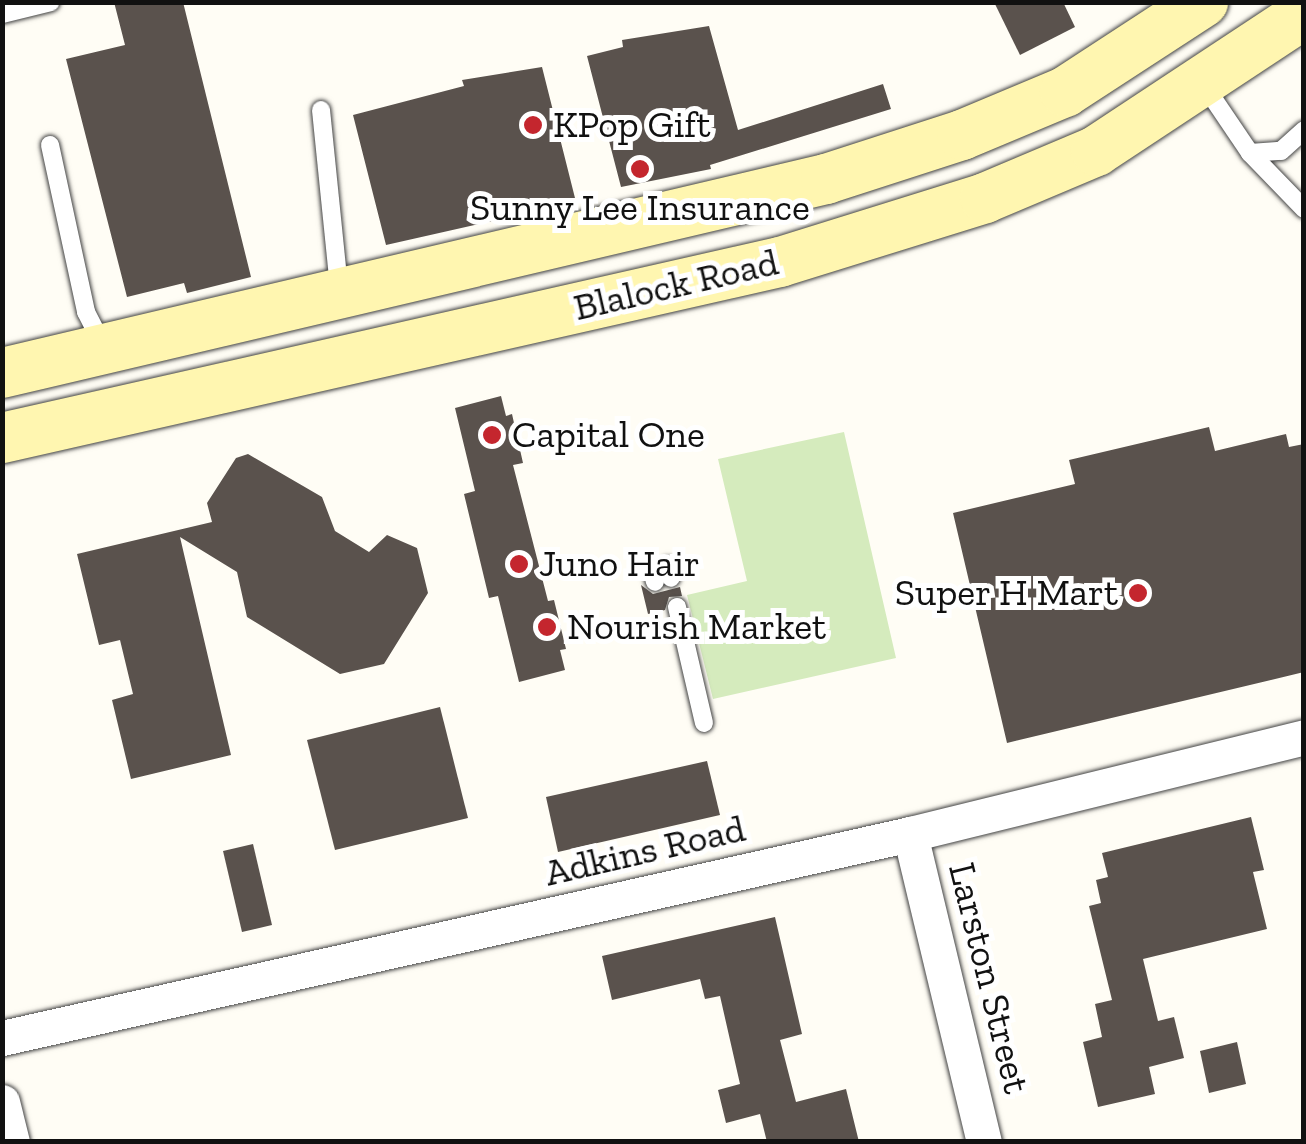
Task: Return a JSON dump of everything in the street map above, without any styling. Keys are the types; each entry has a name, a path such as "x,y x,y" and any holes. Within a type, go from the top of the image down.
{"main road":[{"name":"Blalock Road","path":"2,373 764,196 962,135 1064,92 1203,2"},
{"name":"Blalock Road","path":"2,438 775,263 985,198 1096,152 1304,14"},
{"path":"962,135 985,198"}],"street":[{"name":"Adkins Road","path":"2,1038 910,834 1304,737"},
{"name":"Larston Street","path":"910,834 984,1142"},
{"path":"2,1102 12,1142"}],"lane":[{"path":"2,14 51,2"},
{"path":"1202,82 1250,153 1304,209"},
{"path":"321,110 334,268 341,295"},
{"path":"1250,153 1280,151 1304,130"},
{"path":"50,145 86,312 106,350"},
{"path":"673,612 704,723"}],"green space":[{"path":"844,432 896,658 713,699 687,595 747,581 718,459"}],"building":[{"path":"114,2 183,2 251,277 187,293 184,283 127,297 66,59 125,45"},
{"path":"994,2 1063,2 1075,27 1020,55"},
{"path":"709,26 738,130 883,84 891,109 710,165 711,169 621,187 587,56 623,47 622,40"},
{"path":"542,67 576,202 386,245 353,115 464,86 462,80"},
{"path":"501,396 506,416 512,414 523,463 513,465 548,601 554,600 566,649 560,650 565,670 519,682 498,596 489,598 464,494 475,491 455,408"},
{"name":"Super H Mart","path":"1209,427 1215,451 1286,434 1289,447 1304,444 1304,672 1007,743 953,513 1075,484 1069,460"},
{"path":"248,454 322,497 335,531 369,552 387,535 417,548 428,593 384,664 340,674 247,617 237,572 180,537 231,755 131,779 112,700 133,694 120,640 99,645 77,554 212,522 207,503 236,458"},
{"path":"641,585 653,594 680,587 682,596 669,597 665,610 648,614"},
{"path":"440,707 468,818 335,850 307,740"},
{"path":"707,761 720,815 558,852 546,797"},
{"path":"1251,817 1264,870 1253,872 1267,929 1143,959 1158,1021 1174,1017 1184,1058 1149,1067 1155,1094 1098,1107 1083,1042 1102,1037 1095,1004 1112,1000 1089,906 1101,903 1096,880 1108,877 1102,853"},
{"path":"253,844 272,925 242,932 223,851"},
{"path":"775,917 802,1034 780,1040 796,1102 846,1089 859,1142 767,1142 760,1114 726,1123 718,1090 740,1084 720,996 705,999 700,979 612,1000 602,956"},
{"path":"1237,1042 1246,1084 1209,1093 1200,1051"}],"place":[{"name":"KPop Gift","path":"533,125"},
{"name":"Sunny Lee Insurance","path":"640,169"},
{"name":"Capital One","path":"492,435"},
{"name":"Juno Hair","path":"519,564"},
{"name":"Super H Mart","path":"1138,593"},
{"name":"Nourish Market","path":"547,627"}]}
